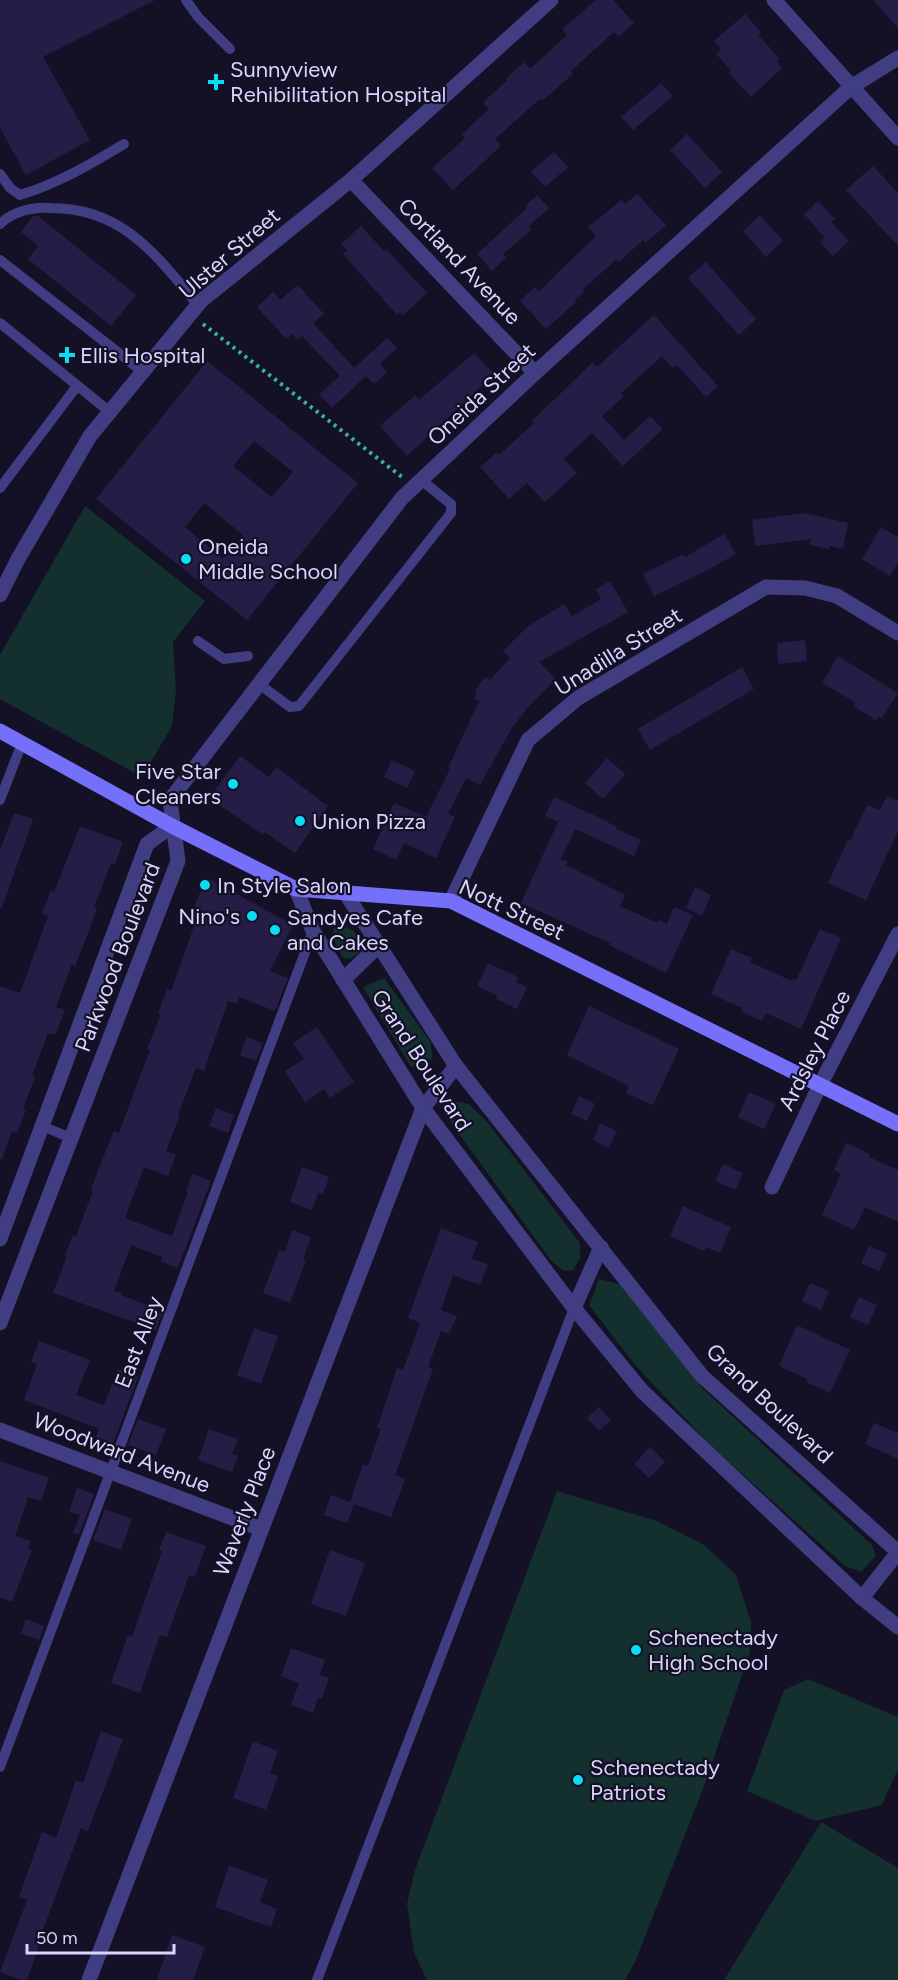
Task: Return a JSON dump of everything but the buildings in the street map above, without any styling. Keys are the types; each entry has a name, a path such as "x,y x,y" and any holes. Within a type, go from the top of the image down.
{"main road":[{"name":"Nott Street","path":"0,731 172,826 296,889 451,901 898,1124"}],"street":[{"name":"Ulster Street","path":"0,595 18,559 90,436 194,310 351,180 551,0"},
{"path":"774,0 898,138"},
{"name":"Oneida Street","path":"172,826 170,800 402,498 535,373 851,87 898,58"},
{"name":"Cortland Avenue","path":"351,180 535,373"},
{"name":"Unadilla Street","path":"451,901 528,740 578,698 765,587 805,588 837,596 898,633"},
{"name":"Parkwood Boulevard","path":"0,1239 147,844 172,826 178,861 0,1323"},
{"name":"Grand Boulevard","path":"296,889 313,931 423,1108 573,1308 642,1391 862,1598 898,1627"},
{"name":"Grand Boulevard","path":"346,894 456,1066 702,1376 898,1552 862,1598"},
{"name":"Ardsley Place","path":"772,1187 820,1085 898,934"},
{"name":"Grand Boulevard","path":"343,980 378,946"},
{"name":"Waverly Place","path":"89,1980 423,1108 456,1066"},
{"path":"573,1308 601,1247"},
{"name":"Woodward Avenue","path":"0,1430 261,1529"}],"lane":[{"path":"186,0 198,17 230,49"},
{"path":"0,174 10,188 20,195 40,189 93,163 124,144"},
{"path":"0,224 29,207 60,208 97,214 128,230 163,263 194,310"},
{"path":"0,260 143,372"},
{"path":"0,322 110,412"},
{"path":"0,489 77,386"},
{"path":"259,684 290,707 298,706 451,513 451,504 418,483"},
{"path":"198,641 224,659 248,656"},
{"path":"0,800 22,743"},
{"name":"East Alley","path":"0,1767 313,931"},
{"path":"42,1126 71,1137"},
{"path":"317,1980 573,1308"}],"path":[{"path":"194,310 418,483"}],"green space":[{"path":"85,506 205,601 173,642 176,690 172,726 142,777 0,699 0,655"},
{"path":"343,926 353,930 363,942 362,951 350,959 343,958 334,940 333,928"},
{"path":"384,978 430,1041 433,1058 421,1066 411,1067 363,987"},
{"path":"455,1101 469,1104 488,1123 580,1243 580,1258 573,1270 564,1271 552,1262 449,1120 442,1109"},
{"path":"599,1279 620,1284 703,1389 872,1545 876,1556 861,1572 845,1566 712,1447 635,1365 589,1305"},
{"path":"557,1491 657,1521 703,1544 736,1575 751,1622 750,1652 703,1789 635,1962 625,1980 427,1980 414,1953 407,1904 415,1870"},
{"path":"808,1679 898,1717 898,1769 882,1805 815,1821 747,1791 784,1690"},
{"path":"821,1822 898,1868 898,1980 724,1980"}],"place":[{"name":"Sunnyview Rehibilitation Hospital","path":"216,82"},
{"name":"Ellis Hospital","path":"67,355"},
{"name":"Oneida Middle School","path":"186,559"},
{"name":"Five Star Cleaners","path":"233,784"},
{"name":"Union Pizza","path":"300,821"},
{"name":"In Style Salon","path":"205,885"},
{"name":"Nino's","path":"252,916"},
{"name":"Sandyes Cafe and Cakes","path":"275,930"},
{"name":"Schenectady High School","path":"636,1650"},
{"name":"Schenectady Patriots","path":"578,1780"}]}
